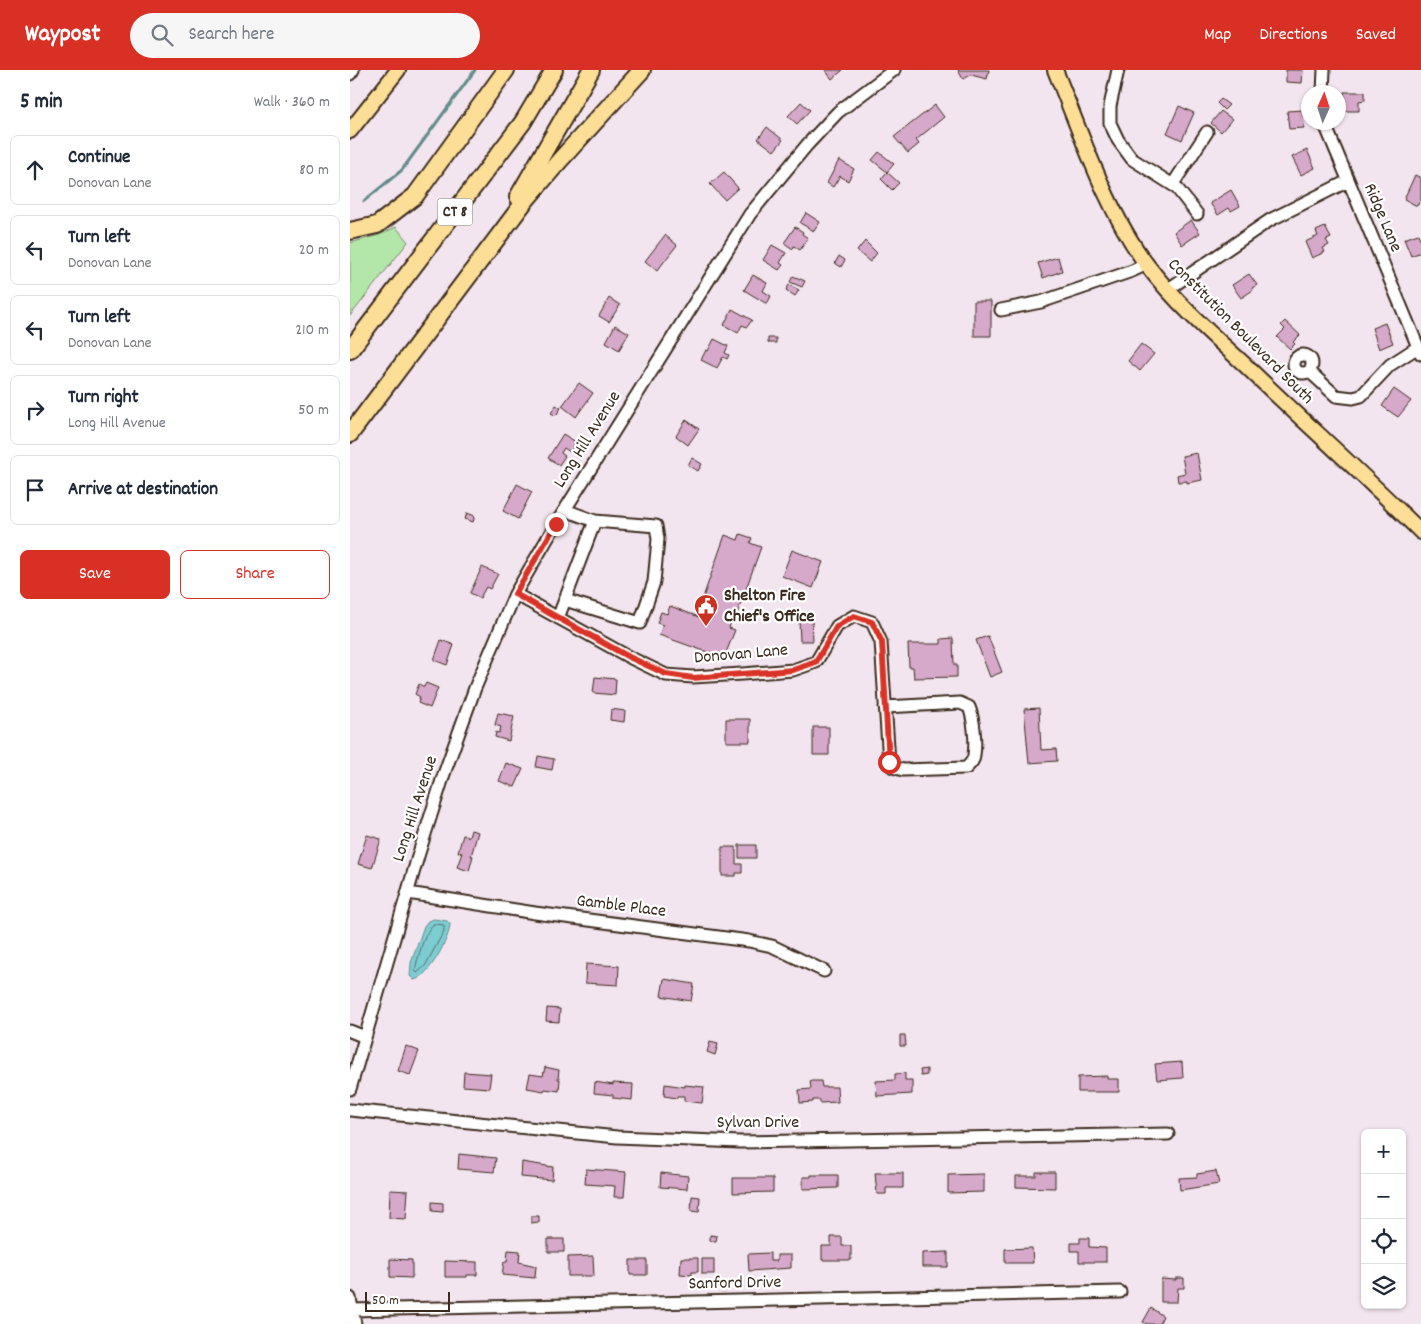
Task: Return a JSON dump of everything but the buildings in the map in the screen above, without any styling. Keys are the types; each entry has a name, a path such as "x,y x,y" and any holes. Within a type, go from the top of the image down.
{"highway":[{"path":"350,231 377,225 415,196 506,70"},
{"name":"CT 8","path":"350,350 523,122 554,70"},
{"name":"CT 8","path":"350,434 461,287 519,195 591,70"},
{"path":"461,287 525,201 642,70"}],"main road":[{"path":"350,131 398,70"},
{"name":"Constitution Boulevard South","path":"1055,70 1109,199 1131,241 1146,264 1167,290 1221,344 1421,532"}],"street":[{"path":"350,74 353,70"},
{"name":"Long Hill Avenue","path":"350,1089 427,827 472,697 494,640 515,594 565,510 750,214 807,145 838,112 894,70"},
{"path":"1118,70 1110,106 1110,123 1118,140 1132,159 1173,184 1197,214"},
{"path":"1323,85 1324,70"},
{"name":"Ridge Lane","path":"1327,130 1420,350"},
{"path":"1173,184 1208,132"},
{"path":"1167,290 1270,220 1348,181"},
{"path":"1001,310 1041,302 1132,271 1146,264"},
{"path":"1308,371 1336,396 1353,398 1361,396 1390,365 1420,350"},
{"path":"565,510 595,521 656,526 658,539 654,582 640,623 565,600"},
{"path":"558,618 595,521"},
{"name":"Donovan Lane","path":"515,594 629,657 666,674 693,678 793,670 816,662 837,626 854,616 872,622 882,642 885,707 887,744 889,762 893,767 902,770 966,768 971,763 974,756 972,716 969,707 960,703 885,707"},
{"name":"Gamble Place","path":"408,893 535,913 749,941 772,946 824,972"},
{"path":"350,1031 365,1037"},
{"name":"Sylvan Drive","path":"350,1110 617,1137 740,1142 1168,1134"},
{"name":"Sanford Drive","path":"351,1304 1120,1292"},
{"path":"351,1304 355,1324"}],"green space":[{"path":"396,227 408,242 350,316 350,243 379,235"}],"water":[{"path":"434,919 447,921 450,924 449,930 432,965 420,978 414,980 410,976 411,963 424,926 428,921"}],"waterway":[{"path":"364,201 402,170 475,70"}],"place":[{"name":"Shelton Fire Chief's Office","path":"706,627"}],"route":[{"path":"556,524 515,594 629,657 666,674 693,678 793,670 816,662 837,626 854,616 872,622 882,642 889,762"}]}
